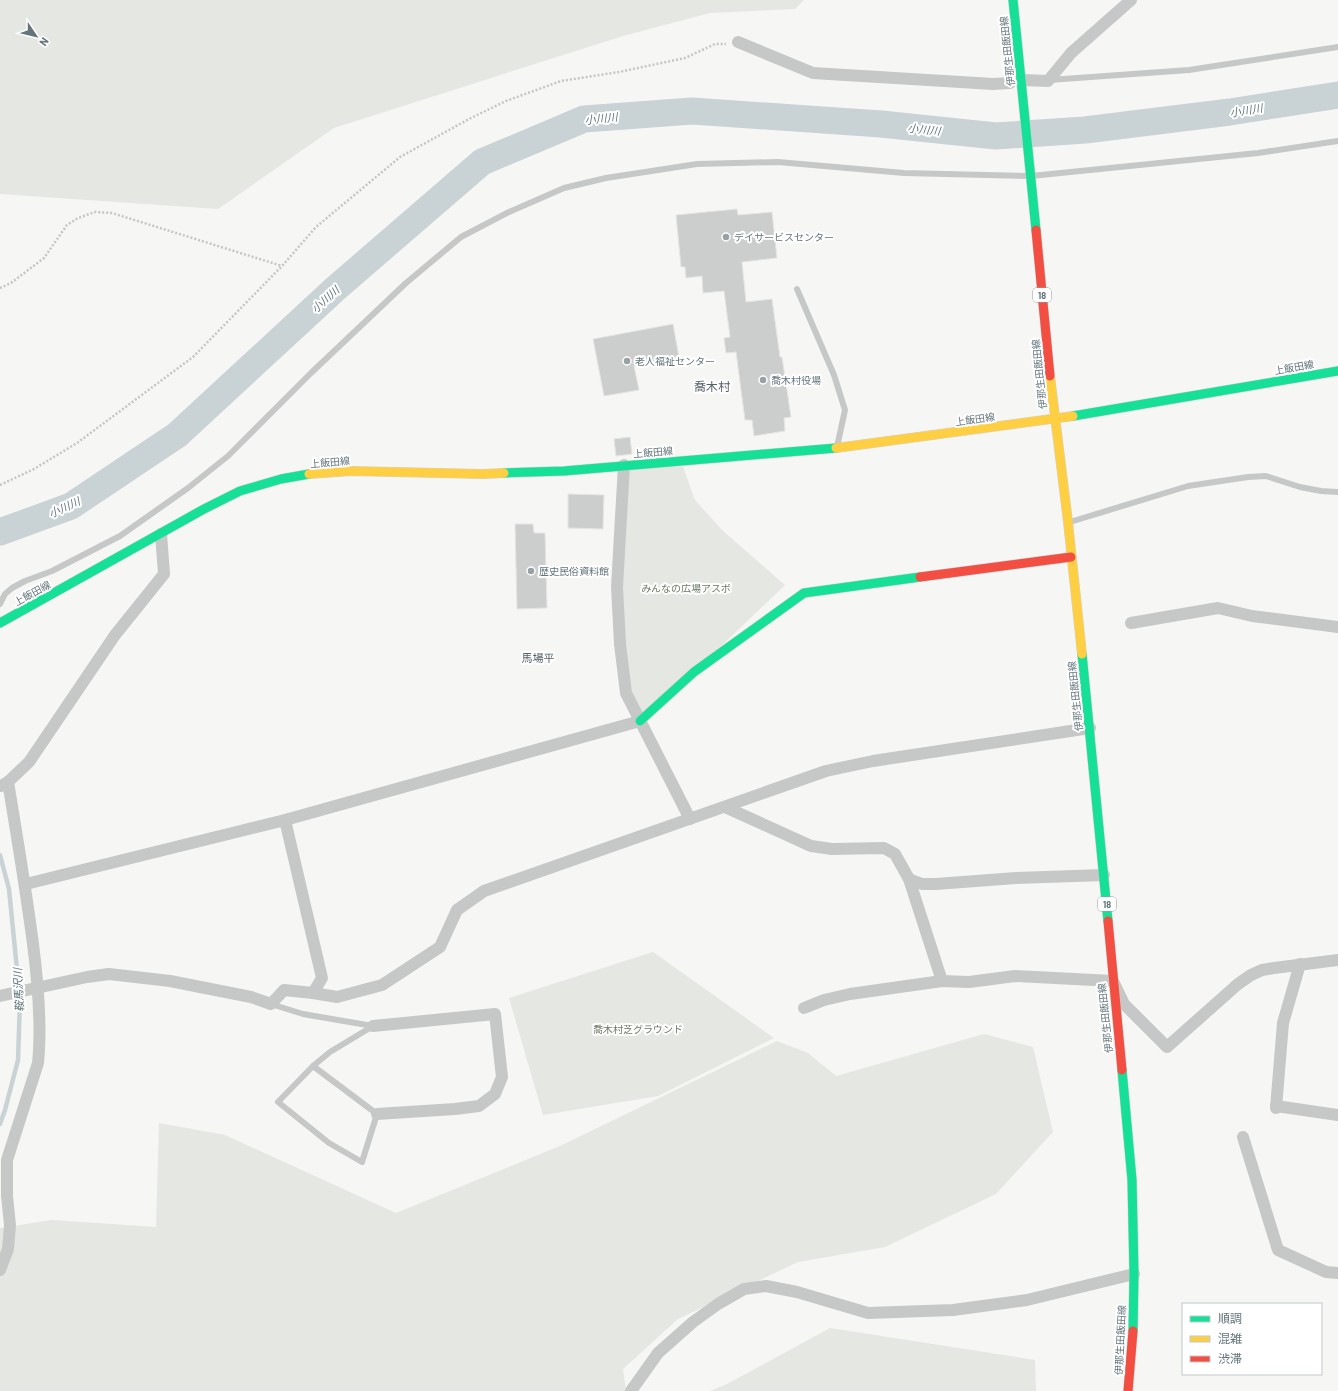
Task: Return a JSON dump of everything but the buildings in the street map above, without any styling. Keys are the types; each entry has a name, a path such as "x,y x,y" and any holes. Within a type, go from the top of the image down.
{"main road":[{"name":"伊那生田飯田線","path":"1013,0 1018,84 1031,173 1046,343 1068,522 1090,728 1132,1180 1134,1274 1133,1336 1128,1391"},
{"name":"上飯田線","path":"0,621 161,534 204,509 240,491 281,479 311,474 351,471 484,474 564,472 837,448 1055,419 1338,370"},
{"path":"640,721 694,672 804,593 1071,557"}],"street":[{"path":"738,42 813,73 993,84 1018,84 1048,81 1071,53 1131,0"},
{"path":"624,466 617,587 620,644 626,693 690,819"},
{"path":"0,1270 8,1249 10,1225 7,1196 7,1160 38,1063 40,1046 26,884 4,784 29,762 115,635 164,574 161,534"},
{"path":"1131,623 1218,608 1252,616 1338,628"},
{"path":"26,884 285,820 640,721"},
{"path":"6,994 87,977 109,974 170,981 251,998 271,1004 284,990 337,997 382,985 440,947 457,910 484,891 826,771 873,760 1090,728"},
{"path":"725,807 811,846 832,849 884,848 895,854 909,879 942,981"},
{"path":"285,820 322,978 313,993"},
{"path":"909,879 922,884 936,884 1016,878 1104,874"},
{"path":"804,1008 824,1000 844,996 942,981 969,982 1015,976 1113,981 1124,1004 1167,1047 1238,984 1251,975 1262,970 1338,960"},
{"path":"1300,964 1283,1023 1276,1107 1338,1115"},
{"path":"373,1026 495,1014 502,1077 495,1094 478,1106 377,1114"},
{"path":"1244,1137 1278,1250 1326,1272 1338,1273"},
{"path":"631,1391 658,1353 693,1322 718,1304 744,1289 766,1286 797,1292 868,1313 953,1310 1027,1300 1134,1274"}],"lane":[{"path":"1048,81 1189,70 1338,47"},
{"path":"0,604 5,594 12,588 25,581 52,571 120,536 182,492 222,460 406,283 461,238 509,212 564,188 606,178 697,164 778,162 904,173 1031,173 1258,153 1338,141"},
{"path":"797,288 834,375 845,410 837,448"},
{"path":"1068,522 1188,486 1248,477 1266,476 1300,487 1321,491 1338,492"},
{"path":"271,1004 303,1014 373,1026"},
{"path":"313,1066 377,1114 362,1162 328,1143 278,1102 313,1066 330,1052 373,1026"}],"path":[{"path":"0,485 34,469 77,443 193,357 282,266 316,227 400,157 469,119 506,101 562,81 619,72 685,58 715,44 738,42"},
{"path":"0,288 11,283 44,258 67,225 78,218 95,212 112,212 282,266"}],"green space":[{"path":"0,0 804,0 795,9 710,13 623,36 334,128 218,209 0,194"},
{"name":"みんなの広場アスボ","path":"624,465 683,467 695,500 722,530 785,585 694,672 641,717 626,690 621,656"},
{"name":"喬木村芝グラウンド","path":"653,952 774,1038 658,1096 543,1115 509,998"},
{"path":"984,1034 1033,1047 1053,1132 996,1194 885,1247 798,1262 678,1319 623,1369 626,1391 0,1391 0,1228 52,1220 156,1227 159,1123 225,1135 396,1213 560,1146 777,1041 808,1053 836,1076"},
{"path":"830,1328 1035,1360 1036,1391 710,1391 727,1384"}],"waterway":[{"name":"小川川","path":"0,532 71,506 177,435 335,289 482,162 584,119 692,111 881,124 996,136 1085,130 1230,112 1338,95"},
{"name":"鞍馬沢川","path":"0,855 9,889 20,1000 18,1060 0,1124"}],"traffic: fast":[{"path":"1013,0 1036,230"},
{"path":"1073,416 1338,371"},
{"path":"504,473 564,471 836,448"},
{"path":"0,623 204,509 240,491 281,479 309,474"},
{"path":"640,721 694,672 804,593 920,577"},
{"path":"1082,654 1108,921"},
{"path":"1122,1070 1132,1180 1134,1274 1133,1331"}],"traffic: slow":[{"path":"1050,376 1082,654"},
{"path":"836,448 1073,416"},
{"path":"309,474 351,471 483,474 504,473"}],"traffic: jam":[{"path":"1036,230 1050,376"},
{"path":"920,577 1071,557"},
{"path":"1108,921 1122,1070"},
{"path":"1128,1391 1133,1331"}],"place":[{"name":"デイサービスセンター","path":"726,237"},
{"name":"老人福祉センター","path":"627,361"},
{"name":"喬木村役場","path":"763,380"},
{"name":"歴史民俗資料館","path":"531,571"}],"district":[{"name":"喬木村","path":"712,386"},
{"name":"馬場平","path":"538,657"}]}
